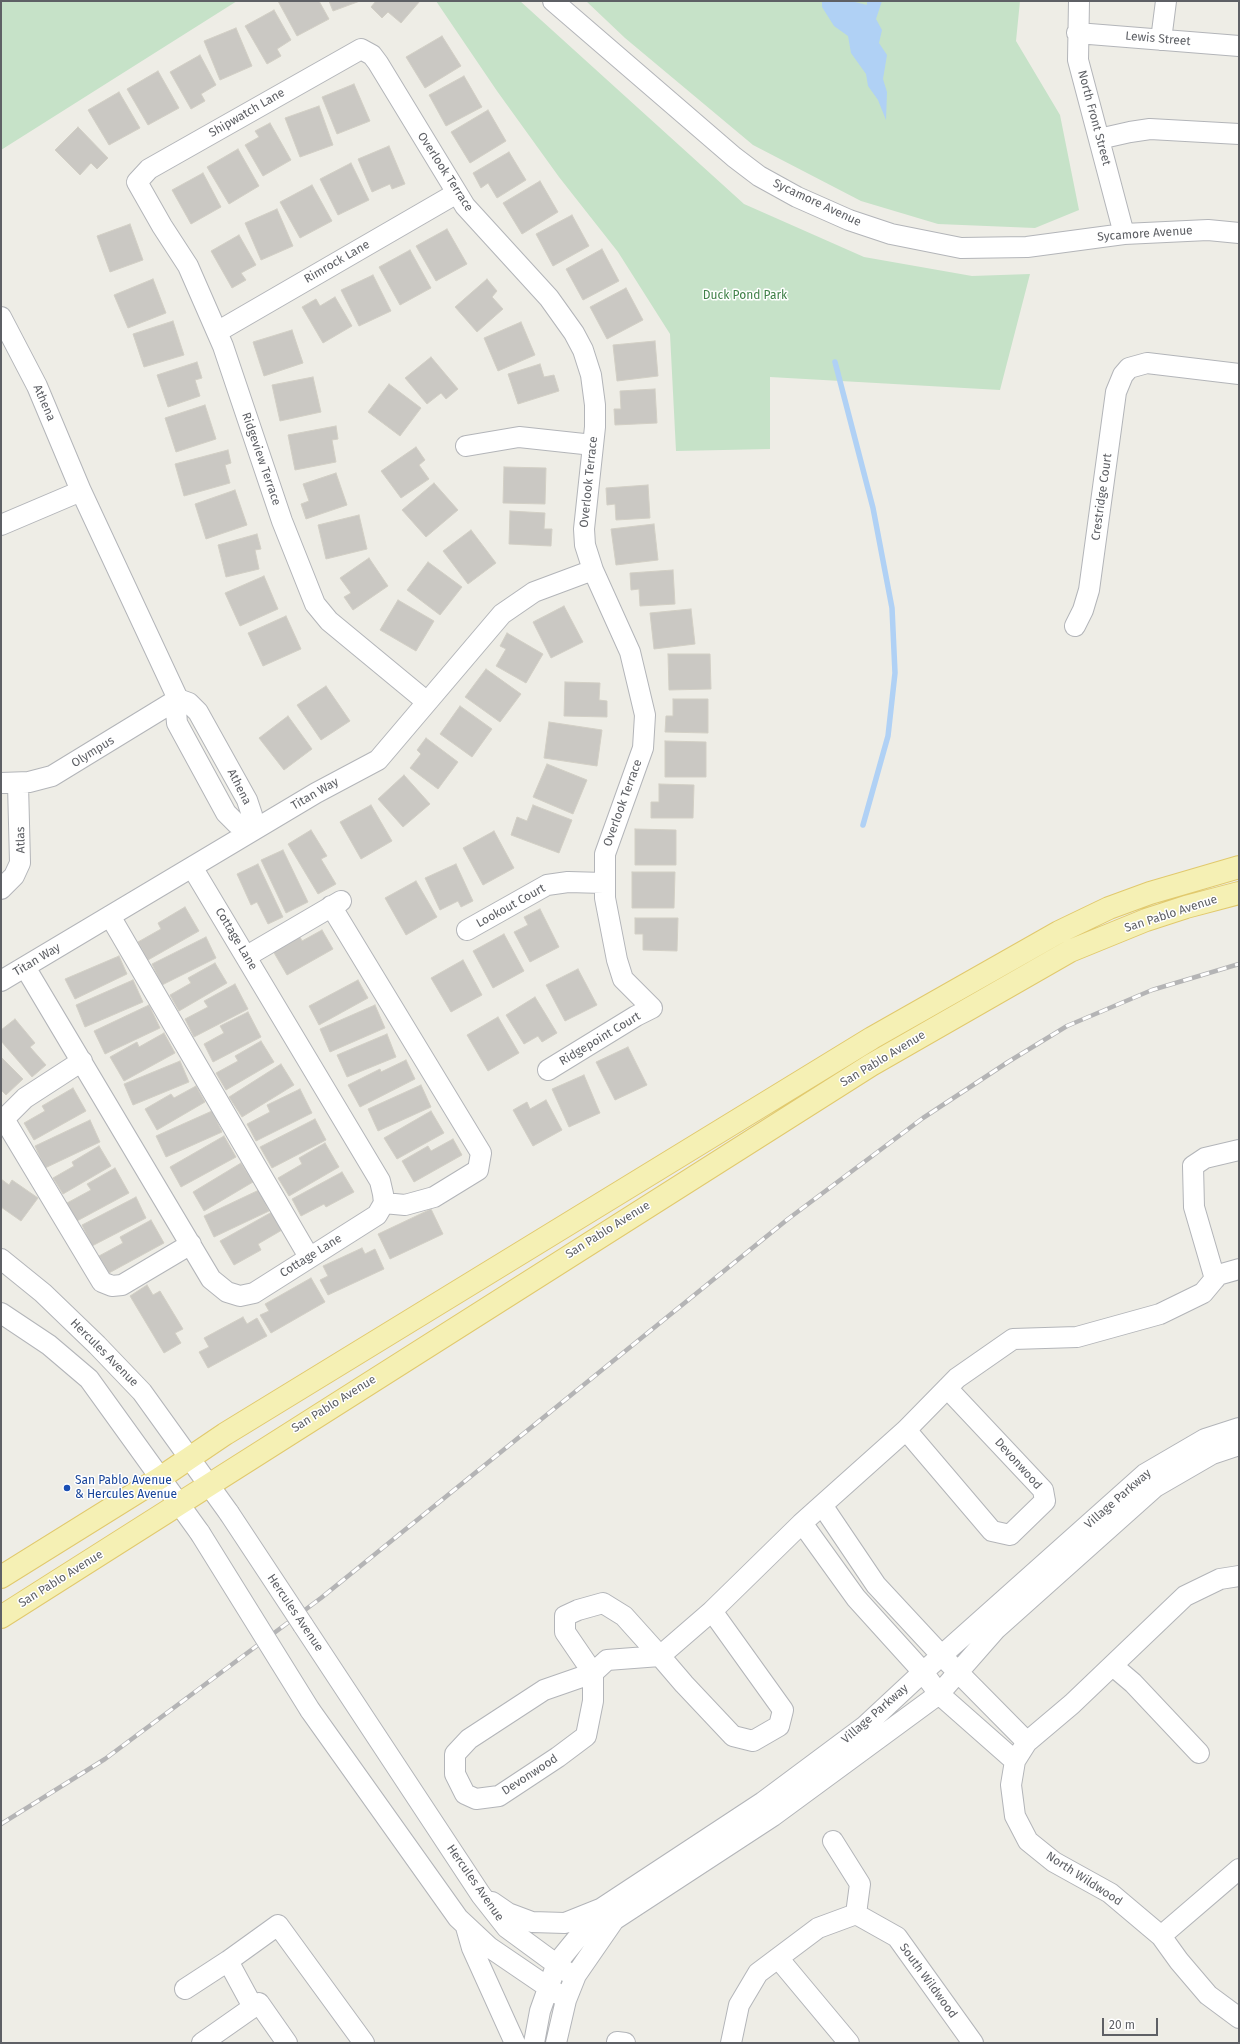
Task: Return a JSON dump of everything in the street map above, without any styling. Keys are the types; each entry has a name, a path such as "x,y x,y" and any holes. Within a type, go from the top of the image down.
{"main road":[{"name":"San Pablo Avenue","path":"1,1577 160,1478 190,1457 872,1038 1059,932 1109,908 1150,893 1239,867"},
{"name":"San Pablo Avenue","path":"1,1617 208,1484 878,1061 1070,951 1160,915 1239,893"}],"street":[{"name":"Sycamore Avenue","path":"553,1 734,158 759,176 797,197 849,220 891,234 961,248 1027,247 1124,234 1208,230 1239,232"},
{"name":"North Front Street","path":"1079,1 1077,32 1078,60 1124,234"},
{"path":"1161,40 1166,1"},
{"name":"Lewis Street","path":"1077,32 1239,46"},
{"name":"Shipwatch Lane","path":"137,182 149,169 361,49"},
{"name":"Overlook Terrace","path":"361,49 372,55 378,64 465,206 549,298 583,350 591,375 595,405 593,445 584,529 585,545 593,570 630,652 645,715 643,748 605,854 604,883 617,960 623,979 652,1008"},
{"path":"1099,139 1140,130 1155,129 1199,133 1239,134"},
{"name":"Ridgeview Terrace","path":"137,182 162,226 188,266 217,332 282,520 315,604 329,621 427,702"},
{"name":"Rimrock Lane","path":"217,332 457,193"},
{"name":"Athena","path":"1,317 36,386 81,491 178,699 189,703 198,712 247,800 252,815 252,831"},
{"name":"Crestridge Court","path":"1075,626 1084,610 1090,585 1116,392 1123,375 1129,368 1137,364 1157,364 1239,374"},
{"path":"466,446 520,437 593,445"},
{"path":"1,525 81,491"},
{"name":"Titan Way","path":"1,981 316,793 378,760 502,614 534,592 593,570"},
{"name":"Olympus","path":"10,783 41,779 63,770 178,699"},
{"name":"Atlas","path":"1,889 14,876 20,863 10,783"},
{"name":"Cottage Lane","path":"25,967 211,1279 227,1292 240,1296 254,1292 377,1215 384,1203 380,1181 247,956 192,867"},
{"name":"Lookout Court","path":"467,930 547,885 568,882 604,883"},
{"path":"247,956 336,904 481,1153 478,1170 434,1197 405,1205 384,1203"},
{"path":"110,916 309,1257"},
{"name":"Ridgepoint Court","path":"548,1070 636,1016 652,1008"},
{"path":"82,1061 37,1089 2,1121 102,1282 112,1286 122,1285 191,1244"},
{"path":"1215,1279 1194,1207 1193,1166 1205,1158 1239,1150"},
{"name":"Hercules Avenue","path":"1,1259 43,1293 142,1392 229,1513 481,1895 507,1928 557,1963 574,1978"},
{"path":"660,1656 712,1611 802,1523 906,1430 958,1378 1013,1339 1077,1337 1160,1314 1203,1293 1218,1275 1239,1270"},
{"path":"1,1313 49,1345 89,1379 160,1478 180,1503 310,1710 454,1912 489,1948 566,2000"},
{"name":"Devonwood","path":"906,1430 992,1531 1010,1535 1045,1502 1043,1490 947,1388"},
{"name":"Village Parkway","path":"534,2043 540,2012 557,1963 602,1908 763,1802 866,1726 922,1672 942,1656 1145,1474 1205,1439 1239,1428"},
{"name":"Village Parkway","path":"556,2043 566,2000 574,1978 614,1920 773,1816 939,1694 996,1630 1155,1488 1212,1454 1239,1446"},
{"path":"822,1505 876,1585 942,1656 1027,1742"},
{"path":"802,1523 856,1598 922,1672 939,1694 1015,1761"},
{"name":"North Wildwood","path":"1239,1576 1220,1578 1185,1596 1072,1704 1027,1742 1015,1761 1011,1785 1015,1816 1028,1841 1054,1862 1110,1893 1161,1936 1179,1961 1208,1995 1239,2018"},
{"path":"593,1673 565,1632 565,1616 578,1610 603,1603 624,1616 733,1736 753,1741 779,1726 783,1710 712,1611"},
{"name":"Devonwood","path":"593,1673 593,1701 586,1736 558,1757 498,1796 476,1799 465,1794 455,1774 455,1754 469,1739 544,1690 593,1673 607,1660 660,1656"},
{"path":"1113,1666 1133,1683 1199,1753"},
{"path":"731,2043 740,2005 758,1973 818,1928 856,1914 860,1884 833,1841"},
{"path":"1161,1936 1239,1869"},
{"path":"481,1895 508,1913 532,1922 565,1923 602,1908"},
{"name":"South Wildwood","path":"856,1914 897,1937 973,2043"},
{"path":"185,1989 228,1962 278,1925 364,2043"},
{"path":"465,1925 472,1948 515,2043"},
{"path":"778,1958 849,2043"},
{"path":"228,1962 253,2007"},
{"path":"202,2043 259,2003 287,2043"}],"green space":[{"path":"1,1 237,1 1,150"},
{"name":"Duck Pond Park","path":"436,1 520,1 744,204 864,257 972,276 1030,274 1000,390 770,377 770,449 676,451 670,334 618,252 559,177 497,91"},
{"path":"586,1 1020,1 1016,41 1060,115 1079,210 1035,228 938,224 861,201 753,145 625,38"}],"water":[{"path":"822,1 851,1 867,5 867,1 882,1 876,19 882,30 879,43 887,55 883,79 887,92 886,120 878,100 868,86 866,74 851,53 848,36 834,26 822,7"}],"building":[{"path":"278,1 319,1 329,19 297,36"},
{"path":"329,1 360,1 333,11"},
{"path":"376,1 420,1 401,23 388,12 382,18 371,7"},
{"path":"274,10 291,40 277,49 281,56 267,64 245,26"},
{"path":"236,28 252,66 220,80 204,41"},
{"path":"442,36 461,66 425,88 406,57"},
{"path":"200,55 216,85 201,94 205,101 191,109 170,72"},
{"path":"158,71 179,108 148,125 127,89"},
{"path":"464,76 482,107 446,126 429,95"},
{"path":"354,84 370,121 337,134 322,97"},
{"path":"119,92 140,128 109,145 88,110"},
{"path":"319,106 333,145 300,157 285,118"},
{"path":"488,110 506,141 470,163 451,132"},
{"path":"270,123 291,160 263,176 245,145 259,137 255,131"},
{"path":"78,127 108,158 97,169 91,163 80,175 55,150"},
{"path":"389,146 405,184 392,189 390,184 372,192 358,159"},
{"path":"238,149 259,186 229,204 207,167"},
{"path":"509,152 526,180 497,198 488,183 481,188 473,173"},
{"path":"351,163 369,200 338,215 320,179"},
{"path":"203,173 221,207 191,224 172,190"},
{"path":"540,181 558,212 522,234 503,203"},
{"path":"312,185 332,221 300,238 280,202"},
{"path":"277,209 293,246 261,260 245,223"},
{"path":"572,215 589,246 553,266 536,234"},
{"path":"130,224 143,260 110,272 97,236"},
{"path":"447,229 467,264 436,281 416,246"},
{"path":"239,235 256,265 241,273 246,280 232,288 211,251"},
{"path":"602,249 619,281 583,300 566,269"},
{"path":"410,250 431,288 400,305 379,267"},
{"path":"373,275 391,311 359,326 341,290"},
{"path":"153,279 166,313 128,328 114,295"},
{"path":"487,279 497,291 492,297 503,309 477,332 455,307"},
{"path":"626,288 643,320 607,339 590,307"},
{"path":"335,297 352,326 323,343 302,307 316,299 320,306"},
{"path":"173,321 184,355 144,367 133,334"},
{"path":"521,322 535,355 498,371 484,338"},
{"path":"292,330 303,363 264,376 253,342"},
{"path":"655,341 658,376 617,381 613,345"},
{"path":"431,357 458,389 446,399 441,393 427,404 405,378"},
{"path":"197,362 202,378 195,380 200,396 168,407 157,375"},
{"path":"540,364 544,377 554,375 559,391 518,404 508,374"},
{"path":"313,377 321,412 280,421 272,385"},
{"path":"389,384 421,408 400,436 368,412"},
{"path":"655,389 657,423 615,425 614,409 621,409 620,391"},
{"path":"205,405 216,439 176,452 165,418"},
{"path":"336,426 338,439 332,440 336,462 295,470 288,435"},
{"path":"416,447 425,460 419,465 429,479 401,498 381,471"},
{"path":"228,450 231,463 225,465 230,483 184,496 175,464"},
{"path":"504,467 546,468 545,504 503,503"},
{"path":"336,473 347,505 306,519 301,504 309,501 303,484"},
{"path":"434,483 458,510 426,537 402,510"},
{"path":"648,485 650,518 616,520 615,504 607,505 606,488"},
{"path":"235,490 247,525 206,539 195,504"},
{"path":"510,511 545,513 544,529 552,529 551,546 509,544"},
{"path":"359,515 367,549 326,559 318,525"},
{"path":"654,524 658,560 616,565 611,529"},
{"path":"471,530 496,563 468,584 443,551"},
{"path":"257,534 261,549 255,550 259,569 226,577 218,545"},
{"path":"369,558 388,586 353,610 344,597 351,593 340,578"},
{"path":"428,562 462,587 440,615 407,590"},
{"path":"673,570 675,604 640,606 639,589 631,590 630,573"},
{"path":"264,576 278,609 240,626 225,593"},
{"path":"398,600 434,621 416,651 380,630"},
{"path":"564,606 583,642 551,658 533,622"},
{"path":"691,609 695,644 654,649 650,613"},
{"path":"286,616 301,649 263,666 248,633"},
{"path":"507,633 543,654 526,683 496,666 506,649 500,646"},
{"path":"668,654 710,654 711,689 669,690"},
{"path":"486,669 521,694 500,722 465,697"},
{"path":"565,682 600,683 599,700 607,701 607,717 564,716"},
{"path":"326,686 350,721 321,740 297,705"},
{"path":"673,699 708,699 708,733 665,732 666,716 673,716"},
{"path":"460,706 492,729 472,757 440,734"},
{"path":"288,716 312,749 284,770 259,738"},
{"path":"549,722 602,730 597,766 544,758"},
{"path":"426,738 458,762 438,789 410,768 421,754 417,750"},
{"path":"665,741 706,742 706,777 665,777"},
{"path":"547,764 587,780 573,814 533,797"},
{"path":"404,775 430,804 403,827 378,799"},
{"path":"659,784 694,785 693,818 651,818 651,802 659,802"},
{"path":"371,805 392,841 361,859 340,822"},
{"path":"533,805 572,820 559,853 511,835 517,817 527,821"},
{"path":"635,829 676,830 676,865 635,865"},
{"path":"311,830 327,856 321,859 336,884 318,894 288,844"},
{"path":"494,831 514,868 483,885 463,848"},
{"path":"283,850 308,902 286,913 261,860"},
{"path":"258,864 283,917 268,924 257,902 251,905 237,874"},
{"path":"456,864 473,901 461,907 458,901 440,910 425,878"},
{"path":"632,872 675,872 674,908 632,908"},
{"path":"416,881 437,917 406,935 385,898"},
{"path":"185,907 199,931 148,960 138,942 161,929 158,923"},
{"path":"540,909 559,947 530,962 514,932 528,925 524,917"},
{"path":"635,918 678,918 677,951 643,950 643,934 635,934"},
{"path":"322,930 333,949 287,975 273,951 300,937 302,941"},
{"path":"504,934 524,971 493,988 473,951"},
{"path":"206,937 216,958 162,985 152,964"},
{"path":"119,956 127,974 75,999 65,979"},
{"path":"463,960 482,995 451,1012 431,978"},
{"path":"215,963 227,983 179,1011 170,995 191,983 188,978"},
{"path":"578,969 597,1005 565,1021 546,985"},
{"path":"133,980 143,1002 85,1027 76,1005"},
{"path":"358,980 368,998 319,1025 309,1006"},
{"path":"235,984 248,1009 194,1037 185,1019 208,1007 204,1001"},
{"path":"535,997 557,1033 542,1042 538,1036 524,1044 506,1015"},
{"path":"149,1005 160,1028 105,1054 94,1031"},
{"path":"375,1005 385,1028 330,1052 320,1029"},
{"path":"248,1012 261,1037 213,1062 204,1044 224,1033 220,1026"},
{"path":"498,1017 519,1053 488,1071 467,1035"},
{"path":"15,1019 35,1043 30,1047 46,1065 32,1077 1,1041 1,1030"},
{"path":"164,1033 175,1053 124,1081 110,1057 137,1042 139,1047"},
{"path":"387,1034 396,1057 347,1077 337,1055"},
{"path":"261,1041 274,1062 226,1090 216,1073 238,1061 235,1056"},
{"path":"628,1047 647,1085 615,1100 596,1062"},
{"path":"1,1057 23,1079 6,1095 1,1090"},
{"path":"406,1060 415,1079 360,1107 348,1085 380,1069 381,1072"},
{"path":"180,1061 189,1082 133,1105 124,1084"},
{"path":"281,1064 294,1085 242,1117 229,1097"},
{"path":"584,1075 600,1113 569,1127 552,1089"},
{"path":"421,1085 431,1107 378,1131 368,1109"},
{"path":"196,1086 205,1102 157,1130 145,1109 171,1094 174,1098"},
{"path":"73,1088 86,1111 34,1140 24,1123 45,1111 42,1106"},
{"path":"300,1089 312,1113 256,1141 247,1124 270,1112 267,1105"},
{"path":"546,1100 562,1130 533,1146 513,1110 527,1102 530,1109"},
{"path":"212,1111 222,1132 166,1157 156,1136"},
{"path":"431,1111 444,1133 397,1159 384,1138"},
{"path":"315,1119 326,1140 272,1168 260,1147"},
{"path":"90,1120 100,1142 45,1168 35,1146"},
{"path":"224,1136 236,1157 181,1187 170,1167"},
{"path":"453,1139 462,1155 414,1182 402,1161 428,1146 431,1151"},
{"path":"325,1143 339,1167 289,1196 278,1178 302,1164 299,1158"},
{"path":"99,1146 111,1166 63,1194 53,1178 74,1166 72,1162"},
{"path":"241,1163 253,1182 204,1211 193,1192"},
{"path":"115,1168 129,1193 77,1221 67,1203 91,1190 87,1184"},
{"path":"342,1172 354,1192 326,1207 324,1204 301,1216 292,1199"},
{"path":"1,1179 9,1185 12,1180 38,1198 21,1221 1,1207"},
{"path":"259,1190 269,1211 214,1237 204,1216"},
{"path":"136,1197 146,1218 92,1246 82,1225"},
{"path":"431,1209 443,1234 390,1259 378,1234"},
{"path":"272,1212 282,1230 258,1244 261,1250 234,1265 220,1241"},
{"path":"151,1220 164,1243 109,1273 99,1256 123,1243 120,1237"},
{"path":"362,1248 365,1254 375,1249 384,1269 328,1295 320,1280 328,1276 323,1266"},
{"path":"311,1278 325,1302 271,1333 260,1315 269,1311 265,1304"},
{"path":"147,1285 153,1295 160,1291 183,1329 175,1333 181,1343 164,1353 130,1296"},
{"path":"243,1317 247,1324 257,1318 267,1336 208,1368 199,1352 209,1347 204,1338"}],"waterway":[{"path":"835,362 873,508 892,608 895,673 888,736 863,825"}],"railway":[{"path":"1,1824 105,1759 321,1598 788,1219 923,1118 1008,1062 1067,1026 1152,990 1239,964"}],"place":[{"name":"San Pablo Avenue & Hercules Avenue","path":"67,1488"}]}
